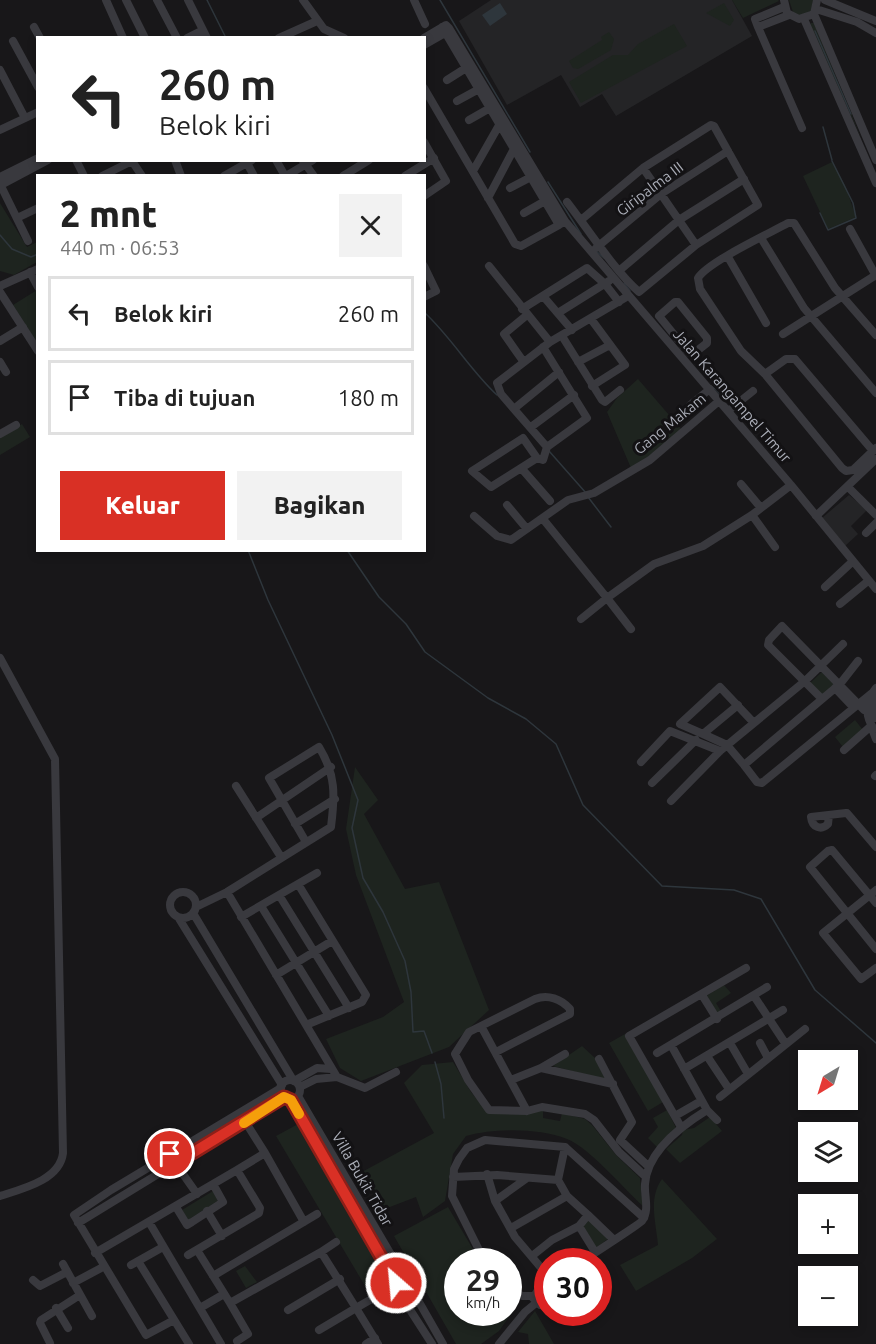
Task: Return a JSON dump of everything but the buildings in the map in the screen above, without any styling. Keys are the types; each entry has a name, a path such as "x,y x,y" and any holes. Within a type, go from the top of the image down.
{"street":[{"path":"106,0 122,36"},
{"path":"126,0 144,36"},
{"path":"157,0 176,36"},
{"path":"188,0 205,34"},
{"path":"303,0 329,34"},
{"path":"414,0 425,24"},
{"path":"825,0 876,21"},
{"path":"816,7 876,33"},
{"path":"804,19 816,7"},
{"path":"816,7 876,160"},
{"path":"802,128 756,19 786,8 804,19 876,183"},
{"path":"843,18 846,8"},
{"path":"282,36 315,18"},
{"path":"426,37 447,26"},
{"path":"426,43 447,26"},
{"name":"Jalan Karangampel Timur","path":"447,26 466,68 490,108 502,120"},
{"name":"Jalan Karangampel Timur","path":"447,26 562,223"},
{"path":"34,27 39,36"},
{"path":"13,41 36,83"},
{"path":"447,80 466,68"},
{"path":"0,70 25,118"},
{"path":"457,101 479,89"},
{"path":"426,91 516,246 521,246 562,223"},
{"path":"469,120 490,108"},
{"path":"1,128 36,113"},
{"path":"473,171 502,120"},
{"path":"567,202 581,220 595,249 620,270 639,292 696,245 758,205 714,126 711,125 643,168 581,220"},
{"path":"426,145 446,181 426,195"},
{"path":"488,198 516,145"},
{"name":"Jalan Karangampel Timur","path":"516,145 545,201 562,223 595,249 608,281 673,340 719,401 876,590"},
{"name":"Giripalma III","path":"595,249 661,194 728,151"},
{"path":"862,151 874,151"},
{"path":"408,174 434,158"},
{"path":"0,177 36,159"},
{"path":"28,241 0,185 44,162"},
{"path":"108,174 130,162"},
{"path":"228,174 250,162"},
{"path":"347,174 366,162"},
{"path":"289,174 305,164"},
{"path":"643,168 696,245"},
{"path":"510,188 531,177"},
{"path":"620,270 679,220 744,179"},
{"path":"524,213 545,201"},
{"path":"17,218 36,209"},
{"path":"874,456 853,470 846,471 765,374 741,351 697,282 704,271 788,223 794,223 842,295 876,335"},
{"path":"783,334 876,275 850,229"},
{"path":"761,238 810,315 876,393"},
{"path":"728,257 766,323"},
{"path":"489,266 525,312 546,344 559,372 587,418 547,449 543,460 537,458 523,438 472,471 491,487 537,458"},
{"path":"523,361 504,337 504,332 543,296 587,268 608,281 619,302"},
{"path":"0,286 34,271"},
{"path":"426,271 435,291 426,296"},
{"path":"558,313 608,281"},
{"path":"0,292 36,348"},
{"path":"543,296 572,330"},
{"path":"547,449 496,386 498,381 546,344 627,296"},
{"path":"676,302 708,342 692,354 673,340 658,315 676,302"},
{"path":"591,319 625,365 592,386"},
{"path":"0,341 23,327"},
{"path":"562,336 604,402 620,390"},
{"path":"578,362 610,345"},
{"path":"765,374 786,359 795,359 874,456 876,474"},
{"path":"0,362 6,372"},
{"path":"515,408 559,372"},
{"path":"690,405 710,389"},
{"path":"728,411 753,392"},
{"path":"531,427 574,395"},
{"name":"Gang Makam","path":"474,516 504,540 511,540 568,500 586,495 657,455 719,401"},
{"path":"1,430 16,425"},
{"path":"816,516 848,487 874,456"},
{"path":"522,469 550,501"},
{"path":"741,484 761,508"},
{"path":"581,619 654,564 694,550 752,515 791,485"},
{"path":"848,487 876,515"},
{"path":"507,505 527,529"},
{"path":"752,515 775,547"},
{"path":"543,519 631,629"},
{"path":"866,533 876,523"},
{"path":"825,587 852,562"},
{"path":"840,604 868,581"},
{"path":"822,699 768,645 769,640 781,627 785,627 823,666 855,705 872,714"},
{"path":"672,801 724,748 823,666 843,644"},
{"path":"0,658 55,759 63,1154 61,1163 50,1175 33,1185 0,1196"},
{"path":"744,765 838,686 858,661"},
{"path":"754,723 718,688 680,724 699,737 724,748 744,765 757,782 762,783 855,705 875,692"},
{"path":"875,692 872,714 876,740"},
{"path":"652,783 699,737 738,705"},
{"path":"844,750 874,729"},
{"path":"641,762 670,731 699,737"},
{"path":"178,917 186,918 194,910 229,896 281,857 306,842 331,827 335,799 331,767 319,747 269,778 306,842"},
{"path":"256,818 331,767"},
{"path":"236,786 281,857"},
{"path":"295,824 335,799"},
{"path":"829,815 846,813 851,816 876,847"},
{"path":"846,813 876,852"},
{"path":"876,903 873,892 832,850 828,850 810,867 810,870 876,949"},
{"path":"241,917 317,873"},
{"path":"298,884 366,995 365,1000 306,1025"},
{"name":"Villa Bukit Tidar","path":"290,1089 170,905 173,897 178,893 186,892 192,896 194,910 290,1089 402,1284"},
{"path":"873,892 824,930 824,934 861,979 874,974"},
{"path":"279,895 349,1008"},
{"path":"229,896 306,1025 332,1075"},
{"path":"261,906 328,1016"},
{"path":"276,975 332,941"},
{"path":"681,1126 629,1039 632,1035 746,968"},
{"path":"657,1053 767,987"},
{"path":"702,995 717,1018"},
{"path":"754,996 784,1043"},
{"path":"496,1052 570,1014 570,1009 558,999 540,997 469,1032 455,1054 468,1080 489,1110 527,1112 542,1107 585,1114 647,1165"},
{"path":"684,1069 783,1010"},
{"path":"481,1026 527,1112"},
{"path":"720,1097 784,1043 805,1029"},
{"path":"760,1042 768,1058"},
{"path":"730,1043 748,1074"},
{"path":"671,1045 707,1110 717,1120"},
{"path":"511,1080 541,1068 565,1054"},
{"path":"708,1056 729,1089"},
{"path":"599,1059 632,1122 615,1141"},
{"path":"78,1223 176,1163 290,1089 317,1068 365,1089 396,1072"},
{"path":"541,1068 613,1084"},
{"path":"675,1116 702,1101"},
{"path":"601,1248 641,1223 644,1218 647,1165 681,1126 707,1110"},
{"path":"243,1118 304,1222"},
{"path":"151,1344 74,1215 170,1154 243,1118"},
{"path":"478,1248 454,1204 453,1176 467,1148 485,1140 565,1147 644,1218"},
{"path":"615,1141 646,1177"},
{"path":"565,1147 558,1180 567,1196 613,1239"},
{"path":"95,1253 265,1153"},
{"path":"170,1154 196,1194"},
{"path":"188,1255 260,1211 237,1170"},
{"path":"453,1176 487,1174 558,1180"},
{"path":"487,1174 495,1201 511,1228 534,1258"},
{"path":"495,1201 527,1178"},
{"path":"176,1206 187,1225 223,1202 213,1184"},
{"path":"511,1228 567,1196"},
{"path":"207,1211 222,1236"},
{"path":"213,1276 317,1214"},
{"path":"532,1256 552,1240 579,1226 588,1215"},
{"path":"149,1222 220,1344"},
{"path":"579,1226 593,1248"},
{"path":"230,1303 336,1242"},
{"path":"163,1247 134,1263 189,1344"},
{"path":"197,1250 248,1334 237,1341"},
{"path":"321,1252 340,1279 376,1341 366,1344"},
{"path":"73,1283 103,1266"},
{"path":"33,1280 40,1286 65,1268 92,1316"},
{"path":"288,1310 340,1279"},
{"path":"319,1330 402,1284"},
{"path":"402,1284 405,1302 432,1344"},
{"path":"402,1284 443,1344"},
{"path":"200,1308 224,1294"},
{"path":"50,1343 40,1323 56,1308 80,1296"},
{"path":"499,1344 518,1321 534,1307"},
{"path":"56,1308 68,1328"},
{"path":"146,1335 174,1320"}],"shaded area":[{"path":"491,0 732,0 752,36 616,116 602,94 580,107 561,75 507,105 459,21"},
{"path":"732,0 778,0 779,1 743,18"},
{"path":"789,0 813,0 811,11 800,16 793,12"},
{"path":"500,3 507,14 490,26 482,15"},
{"path":"724,3 734,20 730,26 706,13"},
{"path":"814,23 862,140 810,26"},
{"path":"674,24 687,46 581,103 569,82 613,55 628,55 638,44"},
{"path":"609,32 614,39 611,50 578,69 573,68 569,61 602,40 601,37"},
{"path":"832,162 845,185 856,217 828,229 803,176"},
{"path":"0,203 27,247 36,242 36,263 14,275 0,271"},
{"path":"36,291 36,341 13,305"},
{"path":"638,379 682,430 658,453 631,468 607,412 617,398"},
{"path":"22,424 30,437 0,455 0,437"},
{"path":"849,495 867,510 851,526 858,534 845,546 822,518"},
{"path":"824,670 836,684 822,696 810,683"},
{"path":"855,720 863,730 843,747 835,737"},
{"path":"355,767 378,800 364,814 405,889 439,882 489,1010 449,1047 361,1081 340,1068 326,1039 383,1017 404,1002 356,875 346,829"},
{"path":"724,985 731,993 716,1003 722,1013 719,1016 706,996"},
{"path":"625,1034 663,1102 648,1111 609,1043"},
{"path":"582,1046 595,1058 607,1080 553,1066"},
{"path":"453,1062 471,1092 488,1113 543,1110 543,1118 560,1121 562,1113 585,1119 616,1155 640,1178 643,1206 596,1159 567,1139 530,1131 503,1131 466,1136 453,1154 445,1201 423,1217 416,1197 382,1210 360,1173 434,1133 404,1083 422,1065"},
{"path":"667,1110 676,1128 658,1148 648,1138 658,1127 653,1118"},
{"path":"710,1117 722,1131 680,1163 666,1149 682,1135 683,1130 694,1128"},
{"path":"300,1123 392,1280 391,1284 371,1296 276,1136"},
{"path":"662,1179 717,1239 692,1258 636,1291 620,1265 658,1245 654,1202"},
{"path":"213,1191 218,1201 188,1220 182,1210"},
{"path":"448,1207 472,1248 444,1248 444,1323 394,1236"},
{"path":"589,1218 609,1238 596,1248 582,1225"},
{"path":"245,1266 257,1282 246,1288 236,1271"},
{"path":"534,1312 534,1326 544,1326 554,1344 529,1344 528,1334 518,1332"},
{"path":"446,1326 503,1326 481,1344 456,1344"}],"waterway":[{"path":"207,0 225,36"},
{"path":"440,0 530,152"},
{"path":"815,31 851,114"},
{"path":"823,127 832,160"},
{"path":"820,213 828,230 856,218 853,203 832,161"},
{"path":"548,182 581,234"},
{"path":"0,235 12,249 31,257 36,255"},
{"path":"596,251 604,258"},
{"path":"624,283 630,291"},
{"path":"426,314 497,395"},
{"path":"713,387 723,397"},
{"path":"549,451 586,493"},
{"path":"588,497 611,527"},
{"path":"249,552 268,600 332,735 358,800 352,828 363,878 383,912 405,961 411,992 413,1032 424,1031 432,1053"},
{"path":"348,552 379,597 406,624 425,652 488,698 526,719 556,744 583,805 662,886 734,890 761,899 815,990 876,1043"},
{"path":"435,1062 441,1084 444,1118"}],"slow traffic":[{"path":"244,1123 284,1097 291,1100 299,1114"}],"route":[{"path":"170,1154 176,1163 284,1097 291,1100 396,1283"}]}
